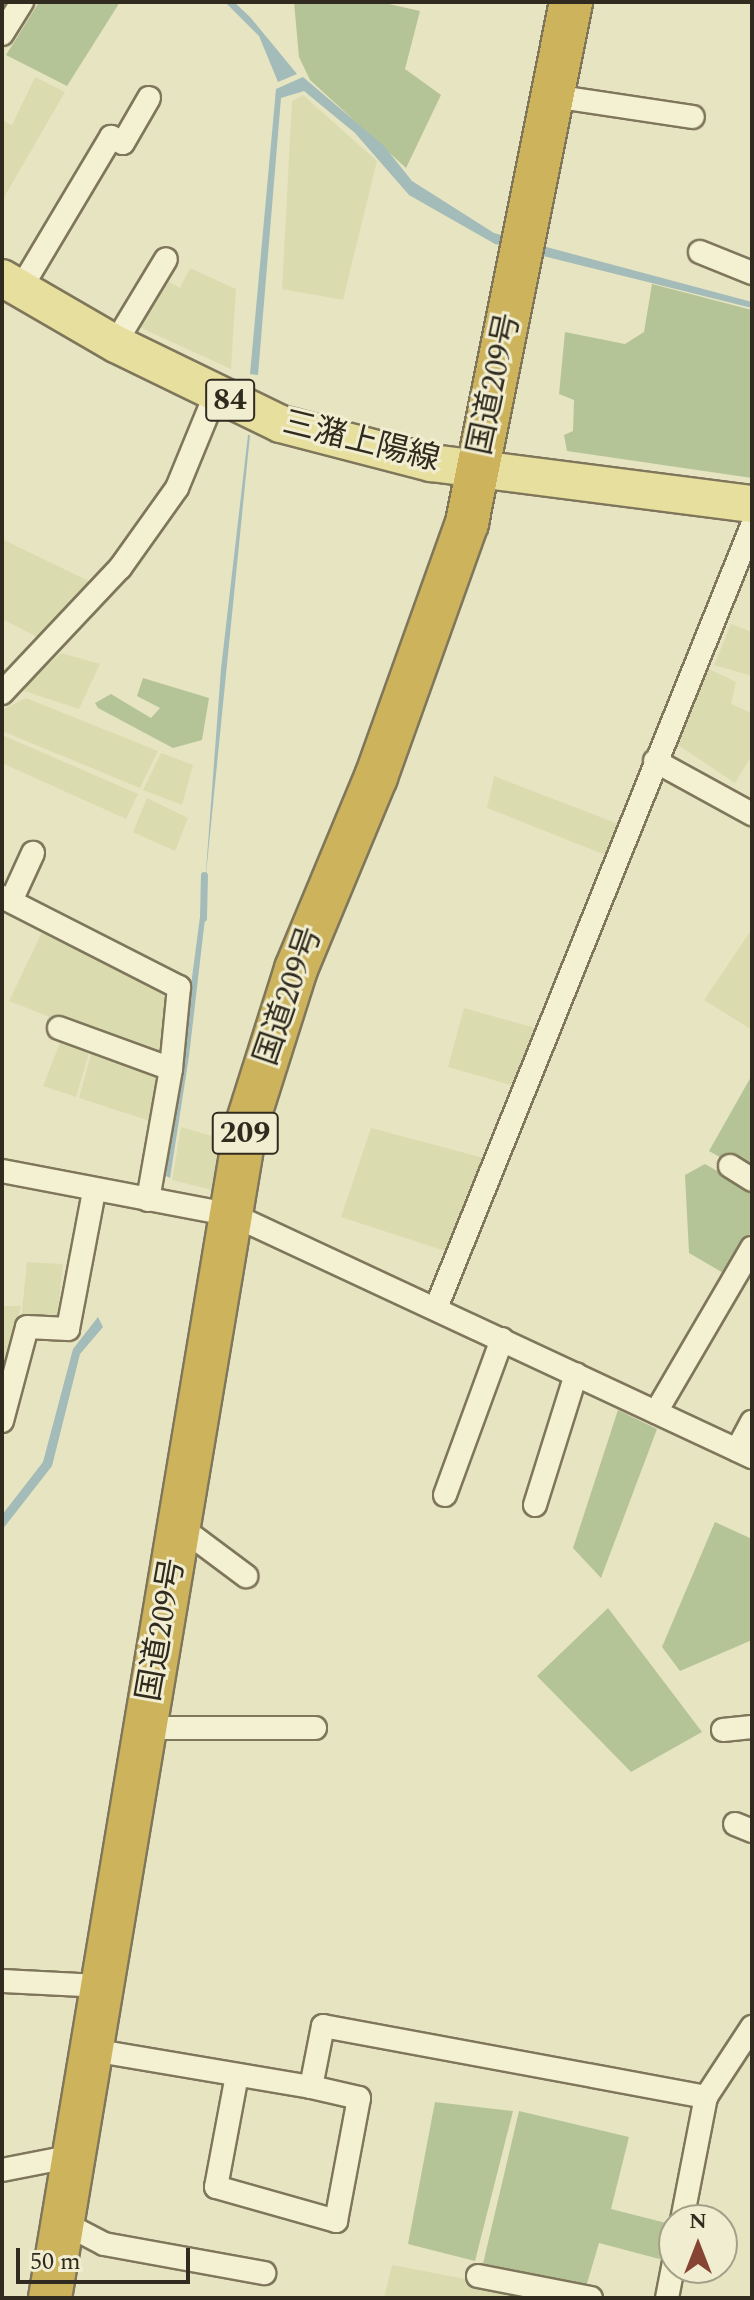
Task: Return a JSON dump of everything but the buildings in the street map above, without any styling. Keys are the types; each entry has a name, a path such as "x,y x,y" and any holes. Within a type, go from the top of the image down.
{"highway":[{"name":"国道209号","path":"50,2298 245,1130 269,1048 410,684 467,523 571,2"}],"main road":[{"name":"三潴上陽線","path":"11,283 216,393 281,424 394,455 752,504"}],"street":[{"path":"2,34 22,2"},
{"path":"11,283 111,137 130,148 149,98"},
{"path":"573,99 693,117"},
{"path":"700,252 752,273"},
{"path":"125,327 166,259"},
{"path":"2,693 120,568 177,488 216,393"},
{"path":"436,1308 752,526"},
{"path":"655,761 752,814"},
{"path":"33,853 7,899 179,987 171,1069 148,1200"},
{"path":"59,1028 171,1069"},
{"path":"730,1166 752,1180"},
{"path":"2,1171 94,1192 233,1215 745,1454 752,1422"},
{"path":"2,1421 27,1327 68,1329 94,1192"},
{"path":"656,1412 752,1248"},
{"path":"445,1495 502,1339"},
{"path":"535,1505 576,1374"},
{"path":"195,1538 246,1576"},
{"path":"723,1730 752,1727"},
{"path":"146,1728 315,1728"},
{"path":"2,1981 102,1986"},
{"path":"311,2087 323,2026 706,2097"},
{"path":"685,2204 706,2097 752,2027"},
{"path":"92,2050 311,2087 359,2098 336,2221 216,2187 237,2075"},
{"path":"2,2170 74,2156"},
{"path":"62,2222 104,2244 264,2273"},
{"path":"478,2276 591,2298"}],"green space":[{"path":"39,2 120,2 67,86 6,55"},
{"path":"294,2 380,2 420,11 405,69 441,95 406,168 310,80 299,57"},
{"path":"35,77 65,92 2,201 2,120 12,125"},
{"path":"303,95 377,161 343,300 282,289 292,101"},
{"path":"190,268 236,289 231,369 139,327 166,280 180,288"},
{"path":"652,284 752,310 752,478 567,451 564,435 573,431 574,400 559,394 565,332 625,344 644,332"},
{"path":"2,539 95,584 41,639 2,619"},
{"path":"731,624 752,632 752,676 714,665"},
{"path":"61,653 100,664 79,709 21,690"},
{"path":"707,668 736,682 731,704 752,713 752,755 735,783 675,743"},
{"path":"143,678 209,698 202,740 173,748 98,708 95,703 111,694 151,718 160,708 137,696"},
{"path":"26,698 158,751 140,788 2,731 2,710"},
{"path":"2,735 138,794 126,819 2,763"},
{"path":"161,753 193,765 182,805 143,790"},
{"path":"494,776 621,825 608,856 487,808"},
{"path":"147,798 188,818 175,851 133,832"},
{"path":"752,929 752,1030 704,1000"},
{"path":"43,930 170,991 167,1063 9,1001"},
{"path":"464,1008 539,1029 518,1087 448,1067"},
{"path":"63,1035 91,1046 76,1097 43,1086"},
{"path":"93,1046 162,1073 153,1122 79,1098"},
{"path":"752,1075 752,1175 709,1151"},
{"path":"181,1127 226,1140 216,1191 172,1180"},
{"path":"371,1128 484,1158 448,1252 341,1217"},
{"path":"705,1164 752,1191 752,1230 725,1274 689,1253 685,1175"},
{"path":"27,1262 63,1264 57,1321 21,1321"},
{"path":"2,1306 21,1306 2,1387"},
{"path":"618,1410 657,1429 601,1578 573,1548"},
{"path":"715,1522 752,1539 752,1640 680,1671 662,1647"},
{"path":"608,1608 702,1732 631,1772 537,1676"},
{"path":"435,2102 513,2111 475,2261 408,2244"},
{"path":"519,2111 629,2137 611,2209 658,2221 658,2259 599,2243 586,2287 482,2268"},
{"path":"392,2265 566,2298 384,2298"}],"water":[{"path":"225,2 234,2 250,17 297,74 278,82 259,36"},
{"path":"303,77 384,146 412,181 494,233 752,302 752,308 495,244 409,195 355,133 304,91 281,98 258,375 250,374 276,89"},
{"path":"250,435 205,884 221,669"},
{"path":"201,909 206,910 189,1056 170,1178 166,1176"},
{"path":"98,1317 103,1327 80,1354 52,1466 2,1530 2,1515 43,1462 73,1349"}],"waterway":[{"path":"203,918 204,875"}]}
